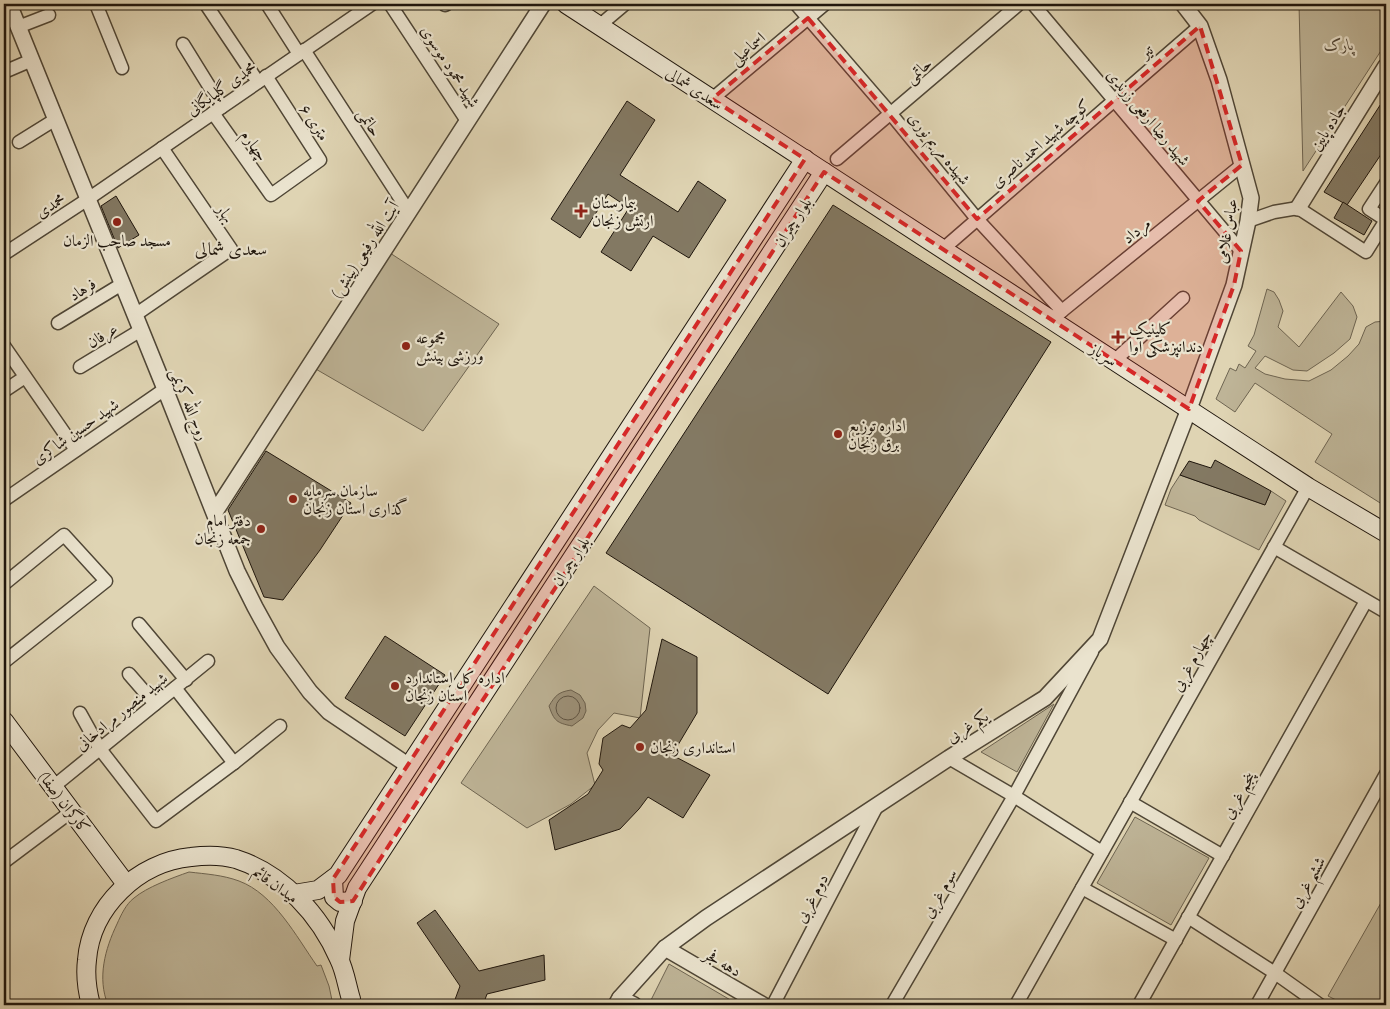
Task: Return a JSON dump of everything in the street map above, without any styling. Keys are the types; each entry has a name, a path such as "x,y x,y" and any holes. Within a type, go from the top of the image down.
{"main road":[{"name":"سعدی شمالی","path":"566,4 824,172"},
{"name":"بلوار چمران","path":"294,894 318,890 338,875 804,159"},
{"name":"بلوار چمران","path":"340,960 345,921 358,888 824,172"},
{"name":"سرباز","path":"824,172 943,249 1056,315 1114,361 1308,487 1386,533"},
{"path":"780,197 790,197 794,200 797,205 796,214"},
{"path":"561,533 581,545"},
{"name":"کارگران (صفا)","path":"5,723 126,884"},
{"name":"میدان قائم","path":"91,1005 87,988 87,959 94,931 107,906 126,884 151,868 178,858 206,855 235,859 262,870 294,894 321,924 340,960 350,1005"},
{"path":"332,879 334,897 340,902 353,901"}],"street":[{"name":"روح الله کریمی","path":"9,4 237,571 255,608 276,647 310,692 329,712 409,766"},
{"path":"96,4 122,68"},
{"name":"حاتمی","path":"267,4 302,52 408,212"},
{"name":"محمدی گلپایگانی","path":"88,199 372,4"},
{"name":"شهید محمود موسوی","path":"390,4 467,121"},
{"name":"آیت الله رفیعی (بینش)","path":"214,512 543,4"},
{"path":"599,26 625,4"},
{"name":"شهیده مریم نوری","path":"796,4 891,114 1056,315"},
{"name":"اسماعیلی","path":"712,99 825,4"},
{"name":"حاتمی","path":"837,159 1019,4"},
{"name":"شهید رضا ارفعی زرندی","path":"1033,4 1240,251"},
{"name":"عباس غلامی","path":"1183,4 1200,26 1219,80 1251,198 1234,286 1189,409"},
{"path":"207,6 262,79"},
{"path":"18,27 49,15"},
{"name":"تیر","path":"1114,100 1200,26"},
{"name":"چهارم","path":"183,44 218,110 271,195"},
{"path":"4,72 32,60"},
{"name":"جاده پایین","path":"1298,208 1386,66"},
{"name":"۶ متری","path":"262,79 320,160 271,195"},
{"name":"کوچه شهید احمد ناصری","path":"943,249 1114,100"},
{"path":"19,142 56,119"},
{"name":"بهار","path":"135,315 231,249 162,148"},
{"name":"مرداد","path":"1056,315 1242,166"},
{"path":"1248,221 1274,212 1298,208 1366,252 1386,220 1369,209 1386,182"},
{"name":"محمدی","path":"4,254 88,199"},
{"name":"فرهاد","path":"58,323 122,284"},
{"path":"1114,361 1183,298"},
{"name":"عرفان","path":"80,367 141,330"},
{"path":"4,346 76,450"},
{"path":"4,391 26,377"},
{"name":"شهید حسین شاکری","path":"4,500 165,389"},
{"name":"یکم غربی","path":"618,1001 665,948 706,918 949,758 1046,698 1100,639 1189,409"},
{"name":"چهارم غربی","path":"1016,1005 1308,487"},
{"path":"4,584 64,535 106,581 4,662"},
{"path":"1274,547 1386,612"},
{"name":"پنجم غربی","path":"1139,1005 1366,601"},
{"path":"139,624 186,680"},
{"name":"سوم غربی","path":"892,1005 1014,796 1100,639"},
{"name":"شهید منصور مرادخانی","path":"53,787 208,662"},
{"path":"129,674 155,704"},
{"path":"175,688 234,763"},
{"path":"80,713 100,749 156,821 280,726"},
{"path":"949,758 1014,796 1102,852"},
{"name":"ششم غربی","path":"1257,1005 1386,774"},
{"path":"1130,802 1223,856"},
{"name":"دوم غربی","path":"773,1005 877,806"},
{"path":"4,862 72,811"},
{"path":"1082,888 1176,940"},
{"path":"1188,917 1275,973 1320,1005"},
{"name":"دهه فجر","path":"665,948 763,1005"},
{"path":"618,1001 634,1005"}],"highlighted area":[{"path":"808,18 977,219 1200,26 1242,165 1198,201 1241,251 1234,285 1189,409 824,172 353,901 340,902 334,897 333,879 805,159 712,99"}],"green space":[{"name":"پارک","path":"1299,4 1386,4 1386,43 1303,171"},
{"name":"مجموعه ورزشی بینش","path":"390,253 499,324 423,431 314,368"},
{"path":"1267,289 1274,292 1283,311 1278,327 1299,347 1341,292 1353,306 1357,317 1350,339 1334,353 1307,371 1293,370 1265,356 1255,368 1265,374 1285,379 1309,381 1331,370 1348,356 1359,344 1366,327 1375,322 1386,321 1385,506 1315,462 1332,434 1255,383 1235,412 1216,399 1230,368 1236,371 1239,364 1245,368 1256,351 1248,346 1254,335"},
{"path":"1180,475 1265,505 1271,491 1286,501 1259,550 1199,520 1195,516 1165,505 1171,489"},
{"path":"594,586 650,628 640,718 614,713 598,730 587,753 595,785 571,804 527,828 461,783"},
{"path":"1054,704 1017,772 981,752"},
{"path":"1135,817 1209,858 1171,925 1097,883"},
{"path":"189,872 239,881 252,887 274,906 317,966 321,965 329,986 333,1005 108,1005 103,984 104,964 109,943 124,910 131,900 139,894 160,883"},
{"path":"1386,894 1386,998 1383,1005 1346,1005 1328,996"},
{"path":"669,964 739,1005 660,1005 651,1000"}],"water":[{"path":"571,690 580,695 585,703 586,711 583,718 572,726 557,720 549,706 557,695"}],"building":[{"path":"1386,96 1386,147 1347,205 1324,192"},
{"path":"627,101 655,120 620,175 678,212 698,181 726,200 689,258 653,236 631,271 601,252 629,208 608,194 580,238 551,219"},
{"name":"مسجد صاحب الزمان","path":"116,196 139,235 118,248 101,206"},
{"path":"1343,202 1372,221 1364,235 1334,218"},
{"name":"اداره توزیع برق زنجان","path":"833,205 1051,342 828,694 606,553"},
{"path":"266,451 351,503 320,550 283,600 264,597 228,510"},
{"path":"1215,460 1271,491 1265,505 1180,475 1189,461 1211,468"},
{"name":"اداره کل استاندارد استان زنجان","path":"385,636 445,675 405,736 345,698"},
{"name":"استانداری زنجان","path":"662,639 697,657 697,713 672,755 710,775 683,818 648,797 620,829 555,850 549,820 588,794 603,770 599,764 603,738 622,725 630,728 646,710"},
{"path":"435,910 479,971 544,955 545,980 487,994 483,1005 453,1005 460,986 417,923"}],"place":[{"name":"بیمارستان ارتش زنجان","path":"581,211"},
{"name":"مسجد صاحب الزمان","path":"117,222"},
{"name":"کلینیک دندانپزشکی آوا","path":"1118,337"},
{"name":"مجموعه ورزشی بینش","path":"406,346"},
{"name":"اداره توزیع برق زنجان","path":"838,434"},
{"name":"سازمان سرمایه گذاری استان زنجان","path":"293,499"},
{"name":"دفتر امام جمعه زنجان","path":"261,529"},
{"name":"اداره کل استاندارد استان زنجان","path":"395,686"},
{"name":"استانداری زنجان","path":"640,747"}],"district":[{"name":"سعدی شمالی","path":"231,249"}]}
